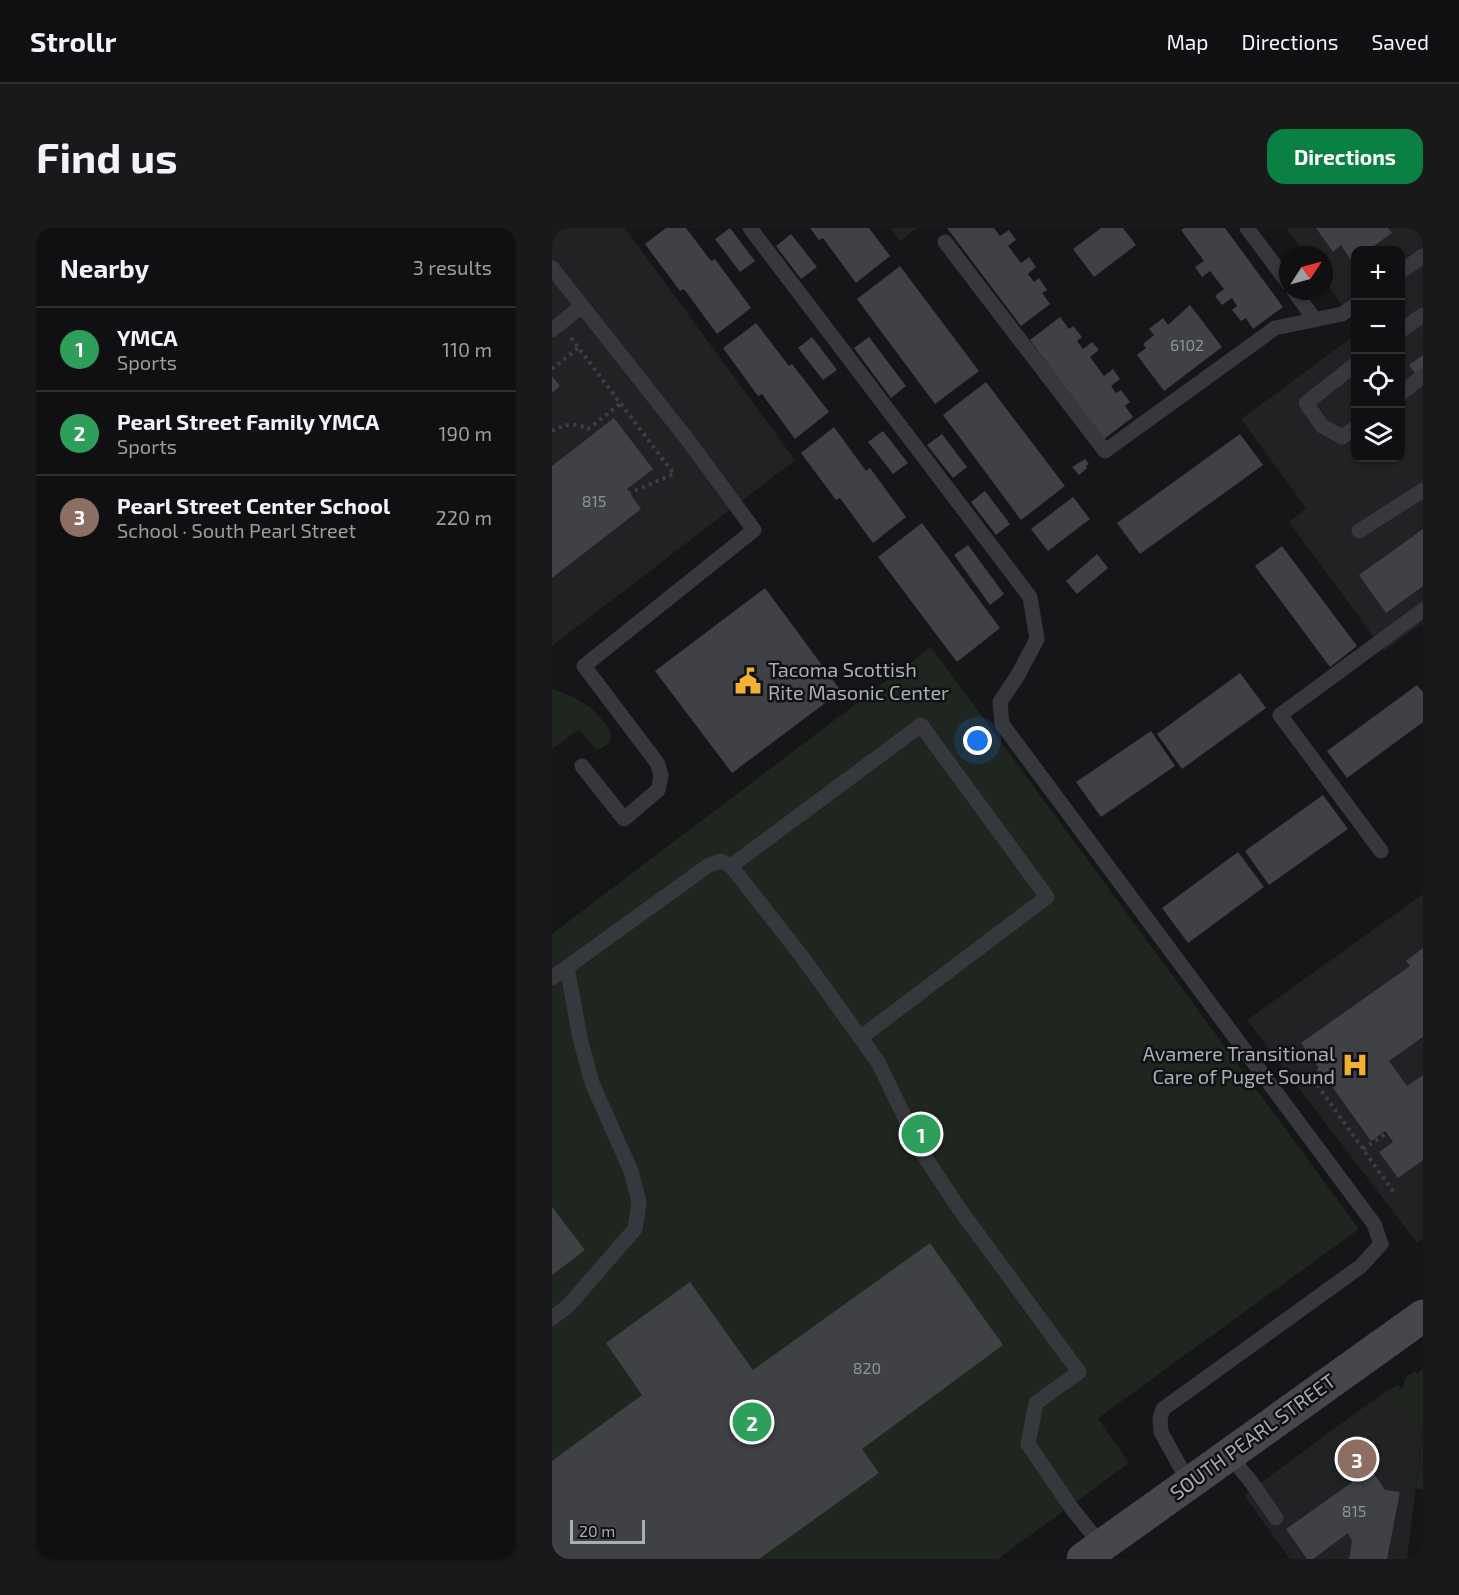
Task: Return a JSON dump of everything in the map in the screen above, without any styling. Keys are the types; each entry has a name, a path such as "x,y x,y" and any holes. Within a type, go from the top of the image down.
{"street":[{"name":"SOUTH PEARL STREET","path":"1092,1552 1423,1316"}],"lane":[{"path":"750,228 1030,597 1037,639 1018,675 1000,702 1002,724 1374,1224 1381,1244 1361,1266 1163,1409 1160,1419 1161,1432 1189,1483"},
{"path":"1247,228 1279,271"},
{"path":"945,242 1105,451 1275,328 1342,314 1351,308"},
{"path":"1405,269 1423,256"},
{"path":"552,268 687,439 754,530 585,666 658,764 661,776 658,790 624,819 582,766"},
{"path":"1301,300 1315,320"},
{"path":"552,330 582,306"},
{"path":"1405,328 1423,315"},
{"path":"1351,368 1306,403 1322,426 1342,436 1351,430"},
{"path":"1405,391 1421,378"},
{"path":"1359,531 1423,490"},
{"path":"1381,852 1280,715 1423,609"},
{"path":"731,866 921,725 1047,897 860,1038"},
{"path":"552,978 709,865 721,861 731,866 803,958 878,1062 921,1151 958,1207 1079,1372 1036,1403 1028,1444 1073,1510 1092,1552"},
{"path":"552,1318 568,1306 635,1229 639,1202 631,1171 592,1083 580,1038 567,967"},
{"path":"1229,1455 1276,1518"}],"path":[{"path":"569,335 674,474 629,493"},
{"path":"552,369 578,348"},
{"path":"552,431 559,426 570,424 588,429 621,403"},
{"path":"1320,1069 1311,1076 1395,1194"},
{"path":"1363,1149 1387,1133"}],"shaded area":[{"path":"552,228 625,228 795,460 552,646"},
{"path":"890,228 917,228 900,241"},
{"path":"1286,228 1423,228 1423,623 1384,651 1289,522 1306,508 1241,419 1351,338 1351,462 1405,462 1405,246 1351,246 1351,317 1333,292 1333,246 1299,246"},
{"path":"931,647 1359,1229 1098,1418 1129,1463 998,1559 552,1559 552,934"},
{"path":"552,689 590,707 602,719 611,737 607,744 596,749 579,730 552,749"},
{"path":"1423,894 1423,1239 1417,1243 1247,1020"},
{"path":"1423,1368 1423,1428 1383,1393 1398,1385 1402,1389 1406,1377 1415,1371 1417,1374"},
{"path":"1383,1393 1423,1428 1407,1559 1290,1559 1244,1495"},
{"path":"1423,1430 1423,1490 1416,1488"}],"building":[{"path":"666,228 686,228 711,261 715,259 751,308 717,334 684,289 680,291 645,244"},
{"path":"730,228 755,261 740,272 715,239"},
{"path":"810,228 869,228 890,256 856,283 823,238 819,240"},
{"path":"947,228 994,228 1000,236 1009,230 1016,240 1008,246 1021,263 1029,257 1036,267 1028,274 1034,282 1039,278 1047,290 1042,293 1050,304 1021,326"},
{"path":"1101,228 1123,228 1136,245 1094,277 1073,249"},
{"path":"1184,228 1225,228 1283,307 1253,329 1246,318 1241,321 1232,310 1237,306 1232,298 1222,305 1215,296 1224,289 1210,271 1202,277 1195,267 1204,261 1181,230"},
{"path":"1316,228 1388,228 1392,233 1374,246 1351,246 1351,260 1341,245 1333,252 1333,246 1329,246"},
{"path":"791,234 817,267 801,279 776,246"},
{"path":"900,266 979,371 935,404 857,299"},
{"path":"1190,305 1222,347 1164,391 1137,355 1146,348 1143,344 1154,335 1149,329 1163,318 1168,325"},
{"path":"1060,317 1069,329 1073,326 1082,337 1077,341 1083,349 1092,342 1099,350 1090,357 1104,376 1113,369 1120,379 1111,386 1116,393 1121,390 1130,402 1125,406 1133,417 1104,439 1030,340"},
{"path":"756,323 789,366 792,364 829,412 795,439 762,394 758,396 723,348"},
{"path":"812,337 837,370 823,380 798,348"},
{"path":"869,337 906,386 891,398 854,348"},
{"path":"1423,355 1423,385 1409,365"},
{"path":"552,376 560,386 552,393"},
{"path":"986,382 1065,486 1021,520 943,415"},
{"path":"614,418 653,469 627,489 641,509 552,578 552,466"},
{"path":"834,427 866,471 870,468 906,517 873,543 840,498 836,500 801,453"},
{"path":"883,431 908,463 893,474 868,442"},
{"path":"942,434 967,467 953,478 927,445"},
{"path":"1240,434 1263,465 1140,554 1117,523"},
{"path":"1085,459 1089,464 1079,475 1072,467"},
{"path":"985,491 1010,524 996,535 971,502"},
{"path":"1073,497 1090,519 1048,551 1031,529"},
{"path":"922,523 1000,628 957,662 878,557"},
{"path":"1423,529 1423,586 1386,613 1359,575"},
{"path":"968,545 1004,594 990,605 954,555"},
{"path":"1282,546 1357,646 1330,667 1255,566"},
{"path":"1097,554 1108,568 1077,594 1066,581"},
{"name":"Tacoma Scottish Rite Masonic Center","path":"765,588 841,691 732,773 655,671"},
{"path":"1240,673 1266,708 1182,769 1157,734"},
{"path":"1417,685 1423,692 1423,722 1347,778 1327,751"},
{"path":"1151,731 1175,766 1101,817 1076,782"},
{"path":"1323,795 1348,829 1269,885 1245,851"},
{"path":"1238,852 1264,887 1188,943 1162,908"},
{"name":"Avamere Transitional Care of Puget Sound","path":"1423,948 1423,1037 1389,1061 1407,1086 1423,1075 1423,1160 1398,1178 1379,1152 1393,1142 1387,1133 1385,1131 1371,1141 1301,1043 1410,966 1406,961"},
{"path":"552,1207 585,1250 552,1275"},
{"path":"930,1243 1003,1345 862,1449 879,1473 759,1559 552,1559 552,1461 642,1395 606,1343 690,1282 753,1370"},
{"path":"1371,1469 1385,1490 1400,1492 1387,1559 1349,1559 1352,1541 1348,1533 1313,1559 1307,1559 1286,1529"}],"place":[{"name":"Tacoma Scottish Rite Masonic Center","path":"748,681"},
{"name":"Avamere Transitional Care of Puget Sound","path":"1355,1065"},
{"name":"YMCA","path":"921,1134"},
{"name":"Pearl Street Family YMCA","path":"752,1422"},
{"name":"Pearl Street Center School","path":"1357,1459"}]}
